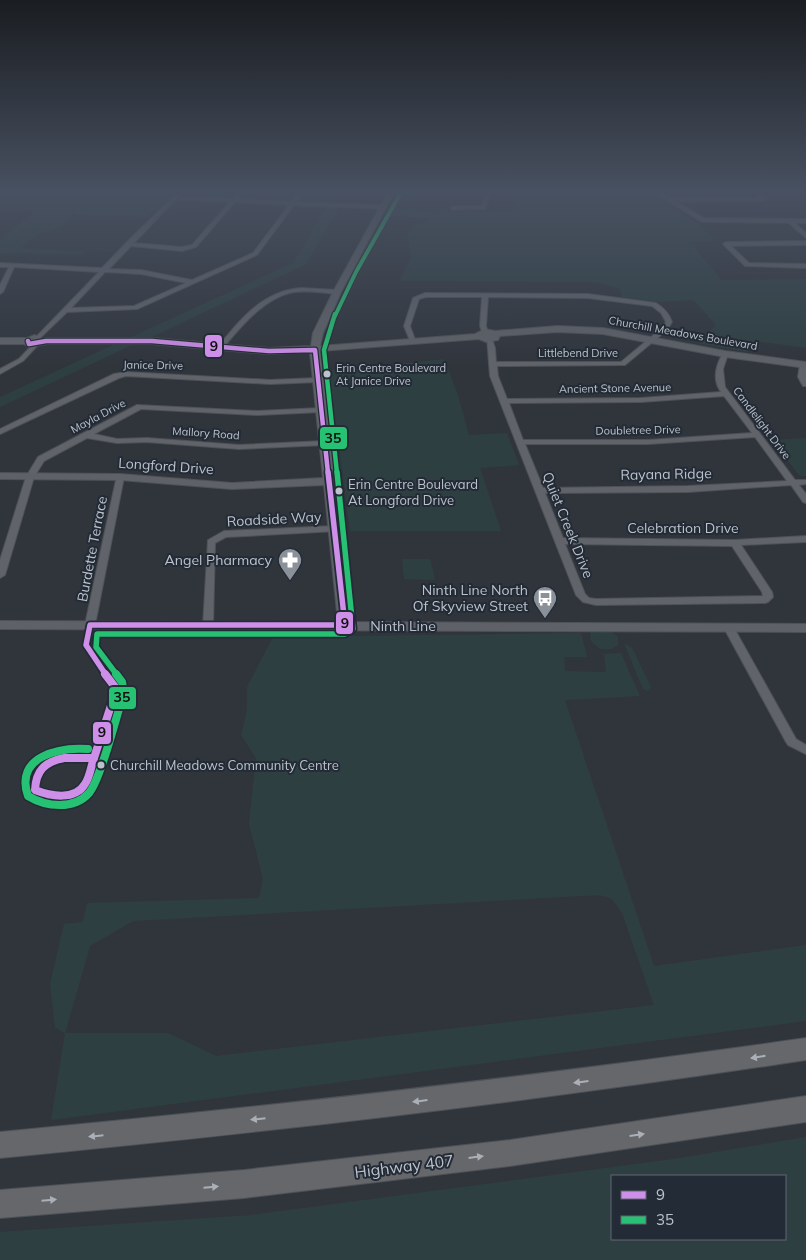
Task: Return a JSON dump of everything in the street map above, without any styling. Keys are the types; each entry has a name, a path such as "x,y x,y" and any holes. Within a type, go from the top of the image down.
{"highway":[{"path":"0,1145 330,1112 629,1076 806,1049"},
{"name":"Highway 407","path":"0,1204 244,1184 490,1156 806,1109"}],"street":[{"path":"0,372 22,360 64,310 121,251"},
{"path":"64,310 133,309 255,254 257,251"},
{"path":"345,625 315,350 318,333 359,251"},
{"path":"732,251 746,265 806,266"},
{"path":"0,266 141,272 193,282"},
{"path":"0,292 12,266"},
{"path":"220,348 251,313 271,300 294,290 337,292"},
{"path":"413,342 407,326 416,298 426,295 486,295"},
{"name":"Quiet Creek Drive","path":"486,295 483,326 492,348 494,376 581,595 586,600 596,602 765,600 768,597 767,592 736,543"},
{"name":"Littlebend Drive","path":"486,295 600,297 654,304 660,307 669,322 665,329 623,364 493,364"},
{"name":"Churchill Meadows Boulevard","path":"0,341 152,341 269,351 315,350 487,334 578,329 614,332 725,354 804,365"},
{"name":"Candlelight Drive","path":"725,354 719,374 722,387 806,500"},
{"path":"804,365 802,377 806,384"},
{"name":"Janice Drive","path":"0,432 117,376 126,374 270,382 318,380"},
{"name":"Ancient Stone Avenue","path":"504,401 641,400 726,394"},
{"name":"Mayla Drive","path":"0,575 30,477 41,458 140,407 258,413 321,410"},
{"name":"Mallory Road","path":"86,435 116,441 147,440 239,447 325,443"},
{"name":"Doubletree Drive","path":"520,442 648,442 756,435"},
{"name":"Longford Drive","path":"0,476 120,477 232,486 329,481"},
{"name":"Burdette Terrace","path":"90,625 120,477"},
{"name":"Rayana Ridge","path":"540,491 688,489 806,482"},
{"name":"Roadside Way","path":"208,626 211,542 216,537 224,534 334,529"},
{"name":"Celebration Drive","path":"560,542 736,543 806,539"},
{"name":"Ninth Line","path":"0,625 806,628"},
{"path":"729,628 792,742 806,750"}],"shaded area":[{"path":"0,251 86,251 81,255 0,253"},
{"path":"300,251 314,251 306,264 150,338 131,337 293,263"},
{"path":"410,251 697,251 721,280 806,279 806,348 755,341 748,352 697,343 716,325 693,300 660,302 622,297 621,289 595,282 399,281 411,259"},
{"path":"113,345 132,345 0,407 0,397"},
{"path":"444,359 458,395 469,435 507,433 519,465 480,468 501,531 350,531 329,370"},
{"path":"806,438 806,476 800,476 772,440"},
{"path":"402,559 430,559 435,580 404,579"},
{"path":"590,632 612,632 618,637 618,645 611,649 600,649 591,641"},
{"path":"581,633 587,657 564,657 565,671 606,672 604,654 621,653 640,696 565,700 654,966 806,945 806,1021 51,1120 65,1034 55,1027 50,984 64,924 83,922 87,903 259,898 263,879 249,823 256,758 241,735 247,710 247,687 273,637","holes":["599,895 612,899 622,913 654,1005 216,1056 168,1033 65,1033 90,946 133,921"]},
{"path":"624,643 632,648 651,687 648,691 643,689"},
{"path":"806,1137 806,1260 0,1260 0,1232 251,1215 673,1159"}],"transit line":[{"name":"35","path":"88,749 61,749 52,751 37,760 31,767 26,779 28,796 45,804 64,805 81,799 94,786 124,693 122,682 96,647 97,634 345,634 353,629 324,350 336,313 367,251"},
{"name":"9","path":"28,341 29,344 46,341 152,341 269,351 315,350 345,625 90,625 86,645 88,651 115,687 115,693 85,785 75,793 61,796 47,795 35,790 36,778 46,764 64,758 74,757 84,757 94,758"}],"place":[{"name":"Erin Centre Boulevard At Janice Drive","path":"327,374"},
{"name":"Erin Centre Boulevard At Longford Drive","path":"339,491"},
{"name":"Angel Pharmacy","path":"290,581"},
{"name":"Ninth Line North Of Skyview Street","path":"545,619"},
{"name":"Churchill Meadows Community Centre","path":"101,765"}]}
